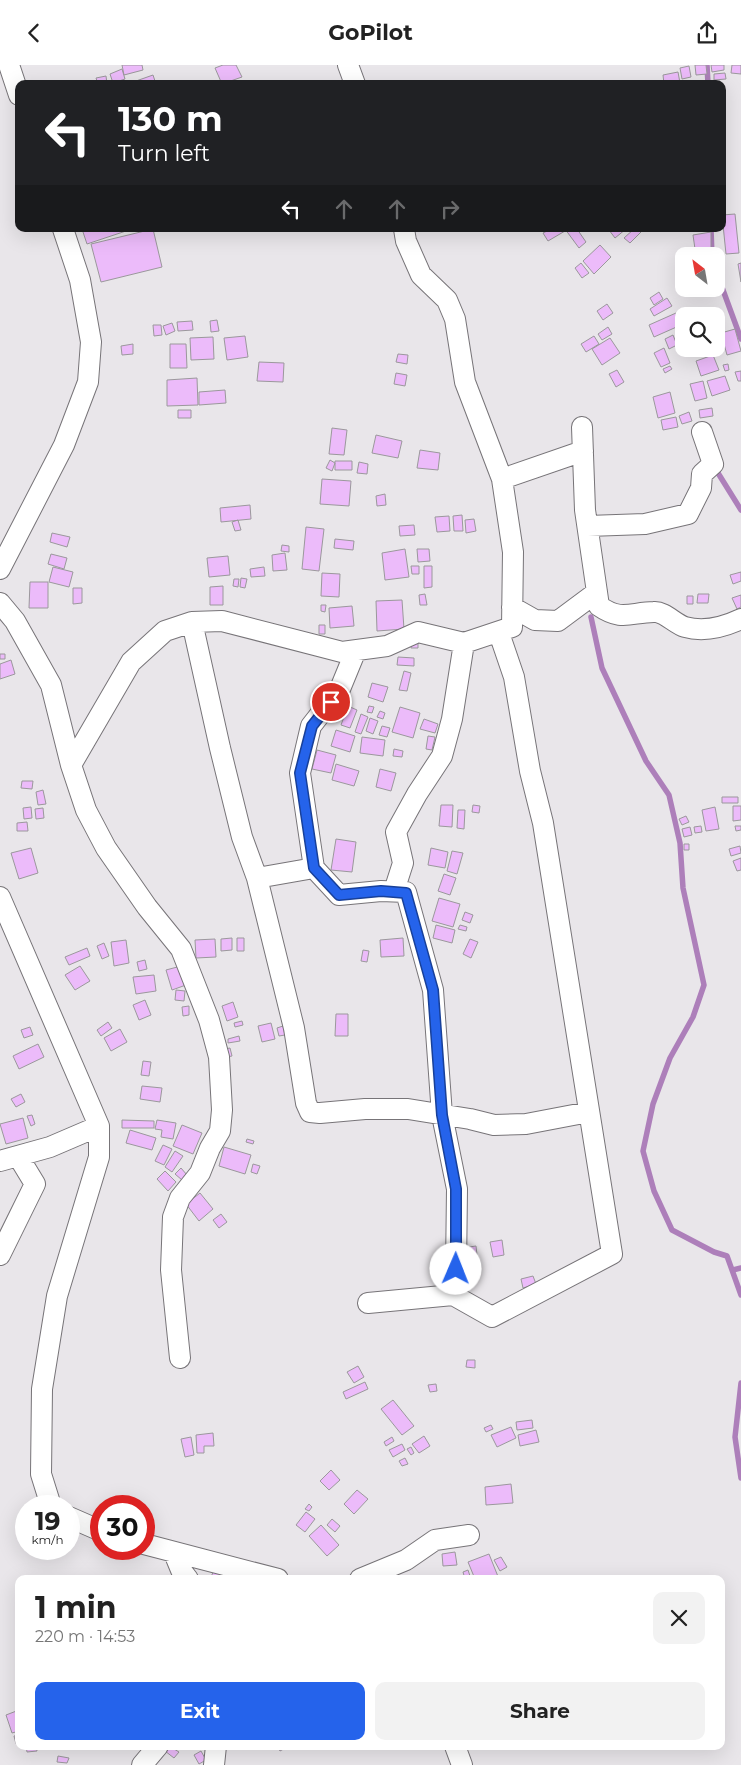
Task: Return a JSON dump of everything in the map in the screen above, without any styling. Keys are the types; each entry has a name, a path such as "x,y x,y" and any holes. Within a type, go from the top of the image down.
{"street":[{"path":"8,65 15,84"},
{"path":"348,65 354,80"},
{"path":"0,569 64,445 88,382 91,342 80,280 64,232"},
{"path":"71,765 131,662 165,631 192,622 222,621 342,651 387,645 418,632 464,643 500,633 512,627 513,552 502,479 465,382 455,319 447,300 421,275 406,241 404,232"},
{"path":"582,427 585,510 599,606 606,611 628,617 656,611 685,627 722,628 741,619"},
{"path":"588,526 645,524 688,514 701,488 702,474 713,464 702,432"},
{"path":"502,479 583,451"},
{"path":"512,607 535,620 558,621 597,592"},
{"path":"0,603 15,621 51,685 71,765 86,810 106,848 147,907 181,949 210,1020 219,1057 222,1110 220,1131 210,1148 200,1173 180,1198 173,1217 171,1270 180,1359"},
{"path":"192,622 242,837 258,878 294,1028 306,1103 310,1112 408,1109 494,1125 526,1125 589,1112"},
{"path":"368,1303 453,1295 492,1317 612,1254 543,823 530,771 514,677 500,633"},
{"path":"394,891 403,863 396,832 417,794 442,756 452,719 464,643"},
{"path":"356,650 340,689 312,726 300,773 314,868 339,895 381,891 406,893 433,990 442,1115 456,1189 456,1269 453,1295"},
{"path":"258,878 314,868"},
{"path":"0,897 99,1127 99,1157 57,1295 42,1389 41,1474 48,1495"},
{"path":"0,1255 35,1185 9,1159 50,1147 99,1127"},
{"path":"370,1575 406,1561 435,1541 469,1535"},
{"path":"155,1547 262,1575"},
{"path":"174,1553 185,1575"},
{"path":"142,1765 155,1750"},
{"path":"214,1765 216,1750"},
{"path":"456,1750 462,1765"}],"building":[{"path":"122,65 142,65 143,70 124,75"},
{"path":"223,65 236,65 242,77 233,80 220,80 215,68"},
{"path":"695,65 706,65 707,74 696,75"},
{"path":"711,65 724,65 724,70 712,72"},
{"path":"732,65 741,65 741,74 731,73"},
{"path":"689,66 691,77 682,79 680,68"},
{"path":"122,69 125,79 112,80 110,74"},
{"path":"678,72 679,80 664,80 663,75"},
{"path":"725,73 726,79 714,80 714,74"},
{"path":"153,75 155,80 139,80"},
{"path":"106,76 106,80 97,80 96,78"},
{"path":"735,214 739,253 726,254 724,232 726,232 726,215"},
{"path":"83,232 123,232 87,244"},
{"path":"141,232 154,232 162,267 101,282 91,244"},
{"path":"545,232 563,232 548,241 543,233"},
{"path":"567,232 579,232 586,242 579,248"},
{"path":"610,232 622,232 615,238"},
{"path":"631,232 641,232 630,243 624,238"},
{"path":"711,232 711,247 695,247 693,235"},
{"path":"600,245 611,257 594,274 583,261"},
{"path":"581,263 589,273 582,278 575,268"},
{"path":"741,263 741,282 738,264"},
{"path":"659,292 663,299 654,305 650,298"},
{"path":"667,298 672,306 654,316 650,309"},
{"path":"607,304 613,313 603,320 597,311"},
{"path":"675,313 675,328 654,337 649,325"},
{"path":"217,320 219,331 211,332 210,321"},
{"path":"192,321 193,330 178,331 177,322"},
{"path":"172,323 175,331 166,335 163,326"},
{"path":"153,325 161,325 162,335 154,336"},
{"path":"608,327 612,334 602,340 598,334"},
{"path":"735,329 741,351 727,355 725,332"},
{"path":"673,335 675,346 669,349 665,339"},
{"path":"245,336 248,357 227,360 224,338"},
{"path":"594,336 599,344 586,352 581,344"},
{"path":"213,337 214,359 191,360 190,338"},
{"path":"610,338 620,353 602,365 592,349"},
{"path":"133,344 133,354 122,355 121,346"},
{"path":"170,344 186,344 187,368 170,368"},
{"path":"664,348 670,363 661,367 654,353"},
{"path":"398,354 408,355 407,364 396,362"},
{"path":"714,357 719,370 701,376 696,361"},
{"path":"259,362 284,363 283,382 257,381"},
{"path":"728,364 729,370 725,371 723,365"},
{"path":"670,366 672,369 665,373 663,369"},
{"path":"617,370 624,382 616,387 609,374"},
{"path":"741,371 741,381 738,381 735,372"},
{"path":"396,373 407,375 405,386 394,384"},
{"path":"725,376 730,390 712,396 707,381"},
{"path":"197,378 198,405 167,406 167,380"},
{"path":"703,381 707,398 695,401 690,384"},
{"path":"225,390 226,403 199,405 199,392"},
{"path":"670,392 675,413 658,418 653,397"},
{"path":"712,408 713,416 700,418 699,410"},
{"path":"178,410 191,410 191,418 178,418"},
{"path":"689,412 692,421 682,424 679,416"},
{"path":"676,417 678,427 663,430 661,420"},
{"path":"332,428 347,430 344,455 329,454"},
{"path":"376,435 402,441 398,458 372,453"},
{"path":"420,450 440,453 438,470 417,468"},
{"path":"330,460 335,463 332,471 326,468"},
{"path":"335,461 352,461 352,470 335,470"},
{"path":"359,462 368,464 367,474 357,473"},
{"path":"322,479 351,481 349,506 320,504"},
{"path":"385,494 386,505 377,506 376,496"},
{"path":"250,505 251,519 221,522 220,508"},
{"path":"462,515 463,531 454,531 453,516"},
{"path":"449,516 450,531 437,532 435,517"},
{"path":"474,519 476,531 466,533 465,520"},
{"path":"238,520 241,530 235,531 232,522"},
{"path":"414,525 415,535 400,536 399,526"},
{"path":"306,527 324,529 319,571 302,569"},
{"path":"52,533 70,537 67,547 50,542"},
{"path":"335,539 354,541 353,550 334,548"},
{"path":"282,545 289,546 289,552 281,551"},
{"path":"405,549 409,577 385,580 382,553"},
{"path":"417,549 429,549 430,561 418,562"},
{"path":"285,553 287,570 273,571 272,555"},
{"path":"51,554 67,558 64,569 48,564"},
{"path":"228,556 230,575 209,577 207,558"},
{"path":"411,566 419,566 419,574 412,574"},
{"path":"424,566 432,566 432,587 424,588"},
{"path":"53,567 73,572 69,587 49,582"},
{"path":"264,567 265,576 251,577 250,569"},
{"path":"741,572 741,581 733,584 730,575"},
{"path":"322,573 340,574 339,597 321,596"},
{"path":"241,578 247,579 245,588 240,587"},
{"path":"234,579 239,579 238,587 233,586"},
{"path":"30,582 48,582 48,608 29,608"},
{"path":"223,586 223,605 210,605 210,587"},
{"path":"73,588 82,588 82,603 73,604"},
{"path":"425,594 427,605 420,605 419,595"},
{"path":"698,594 709,594 708,603 697,603"},
{"path":"741,595 741,607 737,609 732,598"},
{"path":"687,596 693,596 693,604 687,604"},
{"path":"402,600 404,629 377,631 376,601"},
{"path":"321,605 326,605 325,612 321,611"},
{"path":"352,606 354,626 330,628 329,608"},
{"path":"319,625 325,625 325,634 319,634"},
{"path":"412,641 418,641 418,648 411,648"},
{"path":"0,654 5,654 5,659 0,659"},
{"path":"398,657 414,658 414,666 397,665"},
{"path":"11,660 15,674 0,679 0,664"},
{"path":"404,671 411,673 407,691 399,690"},
{"path":"372,683 388,687 383,702 368,697"},
{"path":"348,706 357,710 350,728 341,725"},
{"path":"369,706 374,707 372,713 367,712"},
{"path":"400,707 420,713 413,738 392,732"},
{"path":"380,711 385,713 383,719 377,717"},
{"path":"361,714 368,717 361,734 355,732"},
{"path":"370,718 378,721 373,734 366,731"},
{"path":"424,719 438,724 435,733 420,729"},
{"path":"382,726 390,728 387,737 379,735"},
{"path":"336,730 355,736 350,752 331,746"},
{"path":"428,736 435,737 432,750 426,749"},
{"path":"362,737 385,740 383,756 360,753"},
{"path":"394,749 403,751 402,757 393,756"},
{"path":"317,750 336,755 331,773 312,769"},
{"path":"336,764 359,771 354,786 332,780"},
{"path":"380,769 396,773 391,791 376,787"},
{"path":"22,781 33,781 32,789 21,788"},
{"path":"43,790 46,804 38,805 36,792"},
{"path":"722,797 738,797 738,803 722,803"},
{"path":"441,805 453,805 452,827 439,826"},
{"path":"473,805 480,806 479,813 472,812"},
{"path":"733,806 741,806 741,820 733,821"},
{"path":"31,807 32,818 24,819 23,808"},
{"path":"715,807 719,829 706,831 702,810"},
{"path":"43,808 44,818 36,819 35,809"},
{"path":"458,810 465,810 464,829 457,828"},
{"path":"686,816 689,822 682,825 679,819"},
{"path":"27,822 28,831 17,831 17,823"},
{"path":"701,826 702,832 695,833 694,827"},
{"path":"735,826 741,826 741,830 736,831"},
{"path":"690,827 692,835 684,837 682,829"},
{"path":"336,839 356,842 352,872 331,870"},
{"path":"684,844 689,844 689,850 684,850"},
{"path":"740,846 741,853 731,856 729,849"},
{"path":"31,848 38,873 19,879 11,853"},
{"path":"431,848 448,852 445,868 428,865"},
{"path":"452,851 463,853 457,874 447,871"},
{"path":"741,858 741,870 737,871 733,861"},
{"path":"444,874 456,878 450,895 438,891"},
{"path":"439,898 460,904 453,927 432,921"},
{"path":"465,912 473,915 470,923 462,920"},
{"path":"436,925 455,930 452,943 433,938"},
{"path":"460,925 467,927 466,931 458,929"},
{"path":"232,938 232,950 221,951 221,939"},
{"path":"237,938 244,938 244,951 237,951"},
{"path":"403,938 404,956 381,957 380,940"},
{"path":"215,939 216,957 196,958 195,940"},
{"path":"470,939 478,942 471,958 463,954"},
{"path":"126,940 129,963 114,966 111,942"},
{"path":"104,943 109,956 102,959 97,946"},
{"path":"87,948 90,956 69,965 65,957"},
{"path":"363,950 369,951 367,962 361,961"},
{"path":"145,960 147,969 139,971 137,962"},
{"path":"80,966 90,981 75,990 65,975"},
{"path":"181,966 186,985 172,990 166,970"},
{"path":"154,975 156,991 136,994 133,977"},
{"path":"176,990 185,991 184,1001 175,1000"},
{"path":"145,1000 151,1015 139,1020 133,1005"},
{"path":"233,1002 238,1017 227,1021 222,1006"},
{"path":"189,1006 189,1015 183,1016 182,1007"},
{"path":"336,1014 348,1014 348,1036 335,1036"},
{"path":"242,1021 243,1025 235,1027 234,1023"},
{"path":"108,1022 112,1028 101,1036 97,1030"},
{"path":"271,1023 275,1039 262,1042 258,1026"},
{"path":"283,1026 285,1035 279,1036 277,1028"},
{"path":"30,1027 33,1035 24,1038 21,1030"},
{"path":"120,1029 127,1042 111,1051 104,1038"},
{"path":"239,1036 240,1041 228,1043 228,1039"},
{"path":"38,1044 44,1057 19,1069 13,1056"},
{"path":"230,1048 232,1056 227,1057 225,1049"},
{"path":"143,1061 151,1062 149,1076 141,1075"},
{"path":"142,1086 162,1088 160,1102 140,1099"},
{"path":"21,1094 25,1102 16,1107 11,1099"},
{"path":"32,1115 35,1124 31,1126 27,1116"},
{"path":"23,1118 28,1138 6,1144 0,1124"},
{"path":"122,1120 154,1121 154,1128 122,1128"},
{"path":"157,1120 176,1123 173,1139 161,1137 162,1130 155,1129"},
{"path":"182,1125 202,1133 193,1154 173,1146"},
{"path":"130,1130 156,1138 152,1150 126,1143"},
{"path":"247,1139 254,1141 253,1144 246,1142"},
{"path":"163,1145 172,1149 164,1165 155,1161"},
{"path":"224,1147 251,1155 245,1174 219,1166"},
{"path":"175,1151 183,1156 172,1172 165,1167"},
{"path":"253,1164 260,1166 257,1174 251,1172"},
{"path":"181,1168 187,1175 182,1180 175,1174"},
{"path":"165,1171 176,1182 168,1191 157,1179"},
{"path":"200,1193 213,1209 199,1221 186,1204"},
{"path":"221,1214 227,1222 219,1228 213,1220"},
{"path":"502,1240 504,1255 493,1257 490,1242"},
{"path":"476,1246 477,1255 470,1256 469,1247"},
{"path":"533,1276 536,1284 523,1288 521,1279"},
{"path":"467,1360 475,1360 475,1368 466,1367"},
{"path":"358,1366 364,1377 354,1383 347,1372"},
{"path":"365,1382 368,1389 346,1399 343,1392"},
{"path":"436,1384 437,1391 430,1392 428,1385"},
{"path":"393,1400 414,1426 402,1435 381,1409"},
{"path":"532,1420 533,1428 517,1430 516,1422"},
{"path":"491,1425 493,1429 486,1432 484,1428"},
{"path":"511,1427 516,1438 497,1447 491,1435"},
{"path":"536,1430 539,1442 520,1446 518,1435"},
{"path":"213,1433 214,1446 204,1446 204,1453 197,1453 196,1435"},
{"path":"424,1436 430,1446 419,1453 412,1444"},
{"path":"191,1437 194,1455 185,1457 181,1439"},
{"path":"392,1437 394,1441 386,1446 384,1442"},
{"path":"402,1444 405,1450 393,1457 389,1450"},
{"path":"411,1447 414,1453 411,1455 407,1449"},
{"path":"405,1458 408,1464 402,1466 399,1461"},
{"path":"331,1470 340,1480 329,1490 320,1481"},
{"path":"511,1484 513,1503 486,1505 485,1487"},
{"path":"357,1490 368,1499 354,1514 344,1504"},
{"path":"309,1504 312,1507 309,1511 305,1509"},
{"path":"306,1512 315,1519 305,1532 296,1525"},
{"path":"332,1519 340,1526 335,1532 327,1525"},
{"path":"321,1525 339,1545 327,1556 309,1536"},
{"path":"455,1552 457,1565 443,1566 442,1554"},
{"path":"489,1554 497,1575 473,1575 468,1562"},
{"path":"501,1557 507,1567 500,1571 494,1560"},
{"path":"215,1568 228,1574 228,1575 212,1575"},
{"path":"468,1570 470,1575 464,1575 463,1572"},
{"path":"15,1712 15,1732 12,1733 6,1715"},
{"path":"176,1750 179,1752 174,1758 165,1751"},
{"path":"201,1751 206,1760 199,1764 194,1755"},
{"path":"58,1756 69,1758 67,1763 57,1762"}],"waterway":[{"path":"707,65 708,80"},
{"path":"711,232 712,247"},
{"path":"725,295 741,339"},
{"path":"718,473 741,510"},
{"path":"591,617 602,668 646,761 669,795 680,843 683,888 704,985 693,1017 670,1058 653,1104 643,1151 654,1191 672,1230 714,1252 727,1256 741,1295"},
{"path":"733,1270 741,1268"},
{"path":"741,1383 735,1437 741,1478"}],"route":[{"path":"331,702 312,726 300,773 314,868 339,895 381,891 406,893 433,990 442,1115 456,1189 456,1269"}]}
